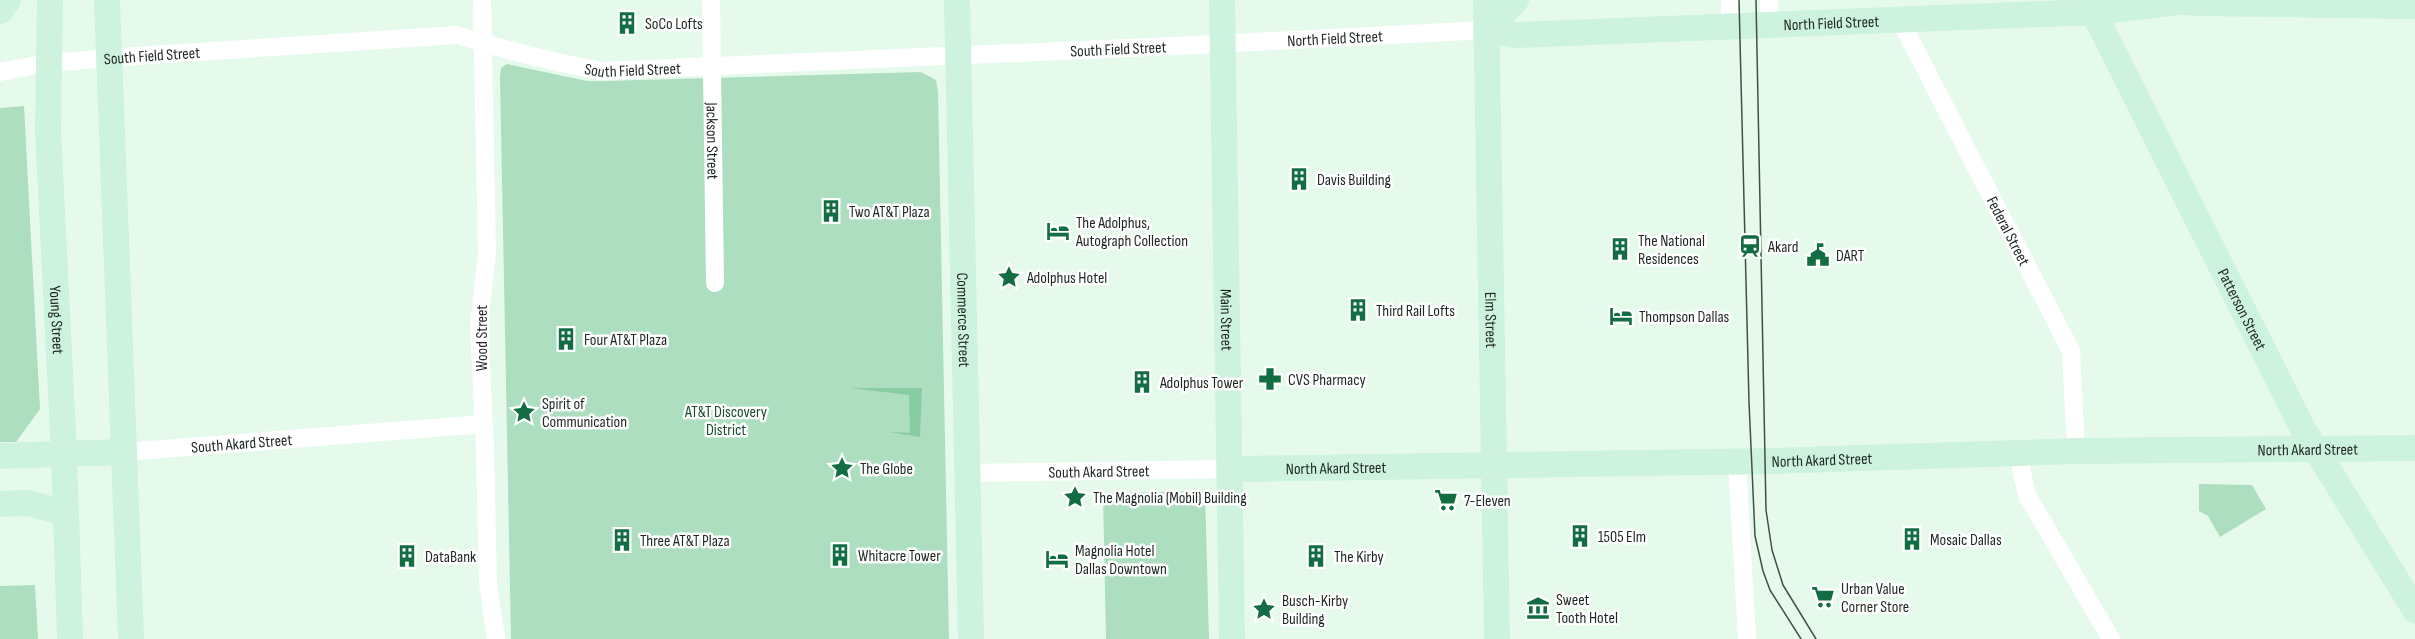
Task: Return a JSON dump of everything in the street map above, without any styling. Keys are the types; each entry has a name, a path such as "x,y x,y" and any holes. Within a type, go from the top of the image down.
{"main road":[{"path":"0,11 8,0"},
{"name":"Young Street","path":"50,0 48,130 64,454 70,639"},
{"path":"107,0 131,639"},
{"name":"Commerce Street","path":"957,0 971,639"},
{"name":"Main Street","path":"1222,0 1232,639"},
{"name":"Elm Street","path":"1486,0 1497,639"},
{"path":"1486,30 1516,0"},
{"name":"North Field Street","path":"1486,30 1516,35 1730,28 1900,20 2170,1 2413,5"},
{"name":"Patterson Street","path":"2090,6 2302,427 2415,610"},
{"name":"North Akard Street","path":"1230,469 1737,461 2076,451 2415,448"},
{"name":"South Akard Street","path":"0,456 124,452"},
{"path":"0,504 28,503 66,513"}],"street":[{"name":"Wood Street","path":"482,0 487,261 478,325 484,424 488,582 496,639"},
{"name":"Jackson Street","path":"711,0 715,283"},
{"path":"1730,0 1730,28"},
{"path":"1769,0 1770,26"},
{"name":"Federal Street","path":"1900,20 2071,351 2076,451"},
{"name":"North Field Street","path":"1222,44 1486,30"},
{"name":"South Field Street","path":"0,72 49,63 449,35 457,35 567,65 602,70 1222,44"},
{"name":"South Akard Street","path":"124,452 484,424"},
{"path":"2018,454 2027,495 2111,639"},
{"path":"1737,461 1747,639"},
{"name":"South Akard Street","path":"967,473 1230,469"}],"green space":[{"name":"AT&T Discovery District","path":"507,64 587,81 921,72 936,80 949,639 511,639 500,77 501,68"},
{"path":"24,106 40,409 16,442 0,442 0,108"},
{"path":"2199,484 2252,485 2266,509 2220,537 2208,516 2199,511"},
{"path":"1205,491 1209,639 1106,639 1103,493"},
{"path":"35,585 38,639 0,639 0,586"}],"shaded area":[{"path":"850,388 922,388 920,437 889,432 910,433 909,395"}],"tram line":[{"path":"1739,0 1749,402 1755,536 1770,590 1801,639"},
{"path":"1756,0 1766,510 1772,550 1783,585 1816,639"}],"place":[{"name":"SoCo Lofts","path":"627,23"},
{"name":"Davis Building","path":"1299,179"},
{"name":"Two AT&T Plaza","path":"831,211"},
{"name":"The Adolphus, Autograph Collection","path":"1058,231"},
{"name":"Akard","path":"1750,246"},
{"name":"The National Residences","path":"1620,249"},
{"name":"DART","path":"1818,255"},
{"name":"Adolphus Hotel","path":"1009,277"},
{"name":"Third Rail Lofts","path":"1358,310"},
{"name":"Thompson Dallas","path":"1621,316"},
{"name":"Four AT&T Plaza","path":"566,339"},
{"name":"CVS Pharmacy","path":"1270,379"},
{"name":"Adolphus Tower","path":"1142,382"},
{"name":"Spirit of Communication","path":"524,412"},
{"name":"The Globe","path":"842,468"},
{"name":"The Magnolia (Mobil) Building","path":"1075,497"},
{"name":"7-Eleven","path":"1446,500"},
{"name":"1505 Elm","path":"1580,536"},
{"name":"Mosaic Dallas","path":"1912,539"},
{"name":"Three AT&T Plaza","path":"622,540"},
{"name":"Whitacre Tower","path":"840,555"},
{"name":"DataBank","path":"407,556"},
{"name":"The Kirby","path":"1316,556"},
{"name":"Magnolia Hotel Dallas Downtown","path":"1057,559"},
{"name":"Urban Value Corner Store","path":"1823,597"},
{"name":"Sweet Tooth Hotel","path":"1538,608"},
{"name":"Busch-Kirby Building","path":"1264,609"}]}
